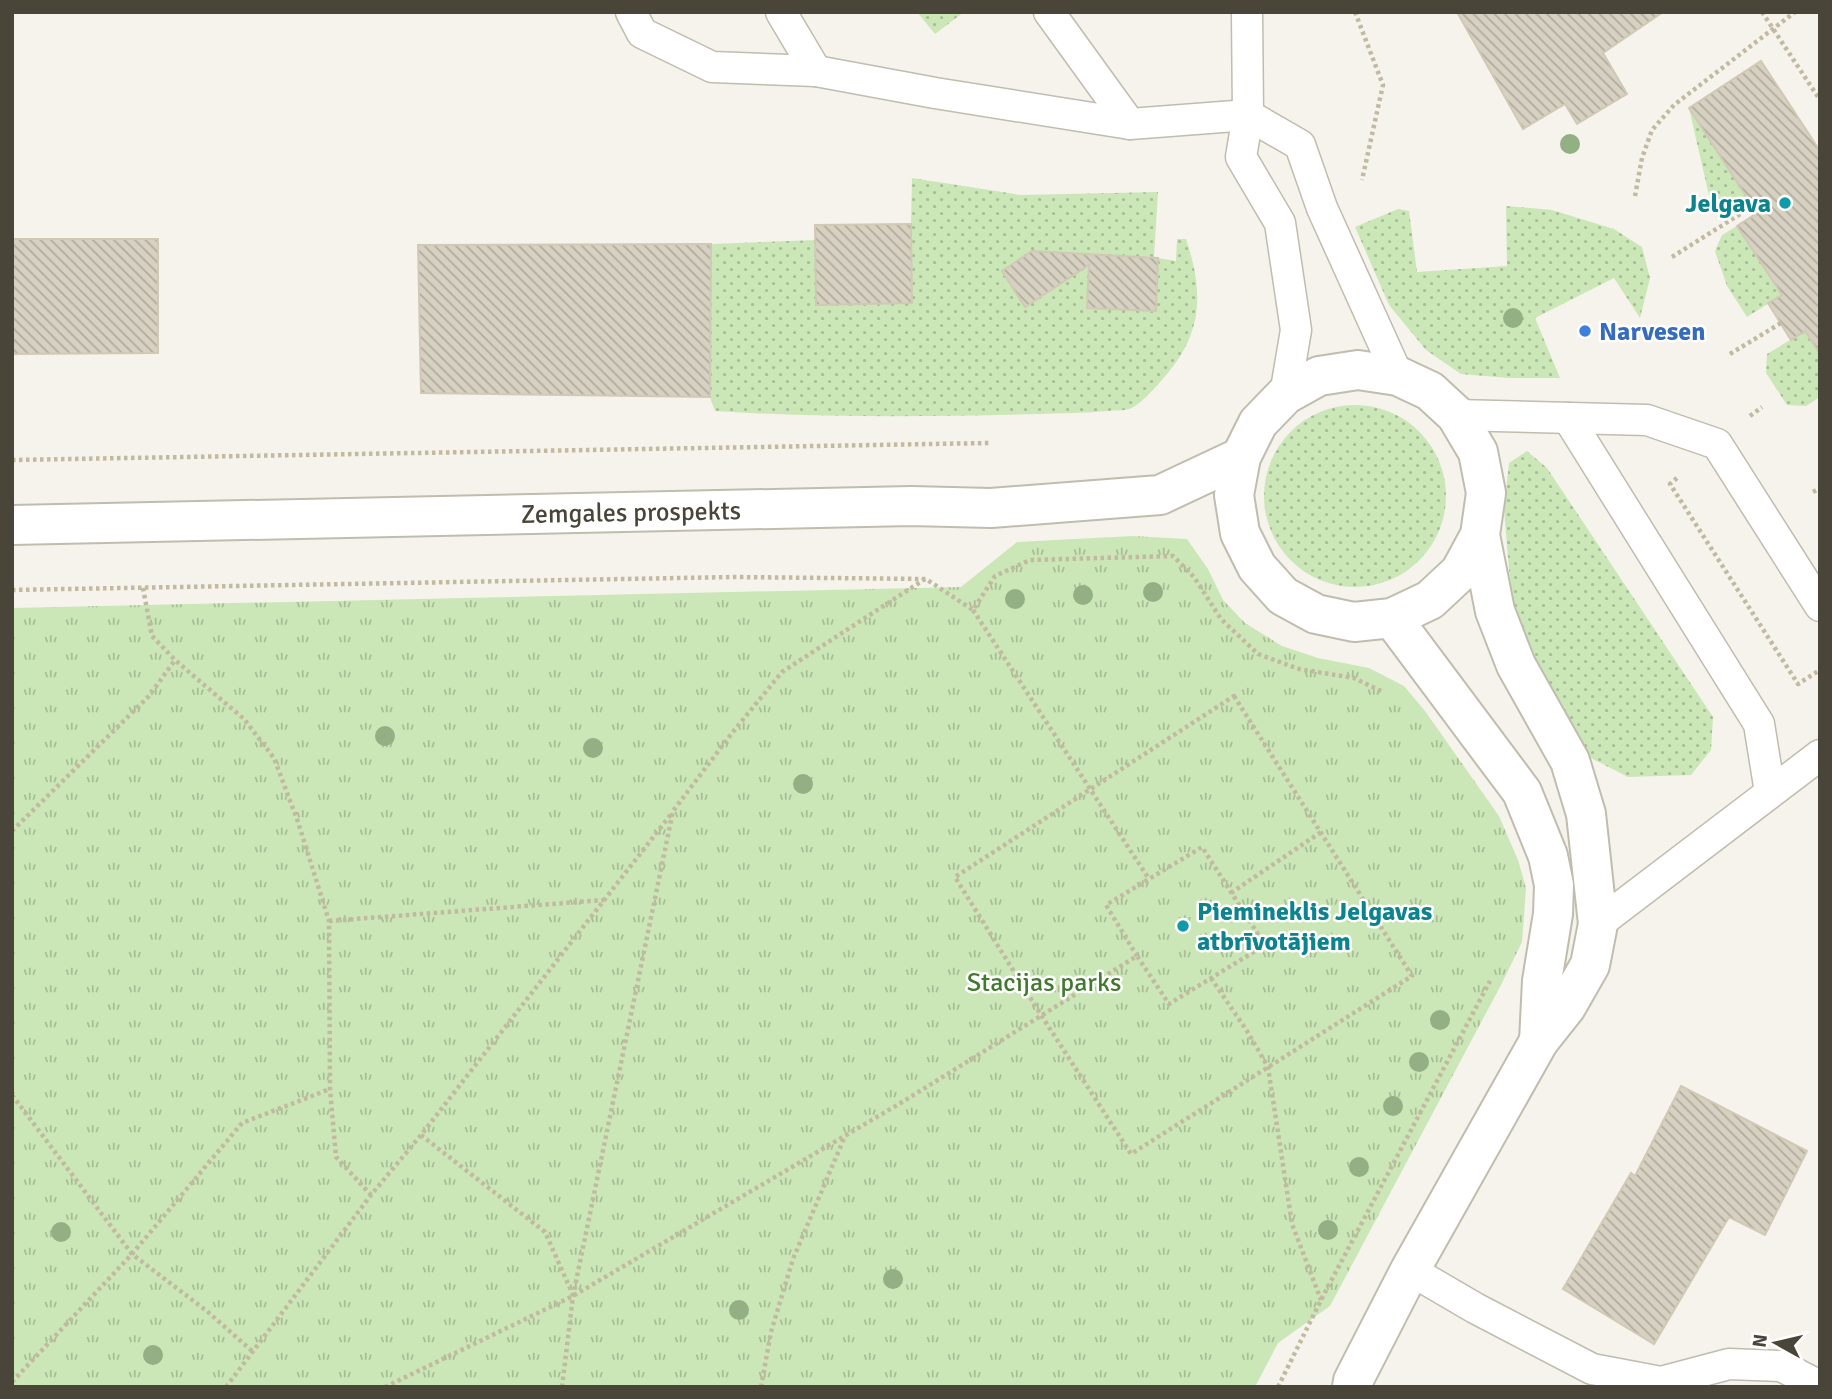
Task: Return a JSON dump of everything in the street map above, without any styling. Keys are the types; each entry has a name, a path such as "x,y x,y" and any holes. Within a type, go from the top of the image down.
{"street":[{"path":"1350,1385 1410,1270 1539,1041 1566,1007 1590,965 1598,923 1586,814 1570,761 1516,665 1495,611 1480,535 1486,493 1478,452 1456,415 1430,391 1398,376 1358,370 1320,376 1285,395 1258,423 1241,457 1234,495 1240,533 1257,568 1283,596 1316,614 1354,622 1392,618 1430,600 1460,572 1480,535"},
{"name":"Zemgales prospekts","path":"12,525 897,506 990,508 1160,495 1241,457"},
{"path":"1392,618 1522,792 1548,856 1553,885 1553,915 1542,981 1539,1041"}],"lane":[{"path":"631,12 642,33 712,67 816,71 1130,124 1248,115 1300,145 1322,208 1398,376"},
{"path":"781,12 816,71"},
{"path":"1049,12 1130,124"},
{"path":"1248,12 1248,115 1241,157 1280,223 1296,330 1285,395"},
{"path":"1456,415 1647,420 1717,444 1820,606"},
{"path":"1568,418 1759,724 1770,792"},
{"path":"1598,923 1820,755"},
{"path":"1410,1270 1475,1308 1592,1369 1661,1382 1729,1364 1781,1366 1820,1385"}],"path":[{"path":"1355,12 1383,85 1360,191"},
{"path":"1762,12 1820,100"},
{"path":"1635,197 1642,158 1652,130 1674,106 1795,12"},
{"path":"1672,257 1754,206"},
{"path":"1730,354 1780,323"},
{"path":"12,460 989,443"},
{"path":"1813,492 1820,488"},
{"path":"973,610 995,576 1030,559 1173,556 1194,577 1221,619 1258,654 1299,669 1354,678 1386,693"},
{"path":"12,590 734,577 926,579 973,610 1149,879"},
{"path":"226,1387 371,1195 421,1135 782,672 926,579"},
{"path":"143,588 152,636 175,660 244,719 274,758 298,822 329,921 330,1089 335,1157 371,1195"},
{"path":"12,831 149,696 175,660"},
{"path":"1234,696 1321,832 1412,976 1131,1154 955,877 1234,696"},
{"path":"562,1387 573,1296 673,811"},
{"path":"1231,893 1321,832"},
{"path":"1202,847 1231,893 1265,945 1169,1004 1106,905 1202,847"},
{"path":"329,921 604,900"},
{"path":"385,1387 573,1296 904,1101 1138,956"},
{"path":"1278,1387 1321,1300 1494,974"},
{"path":"1211,978 1268,1067 1292,1224 1321,1300"},
{"path":"12,1382 132,1254 242,1123 330,1089"},
{"path":"12,1095 132,1254 208,1312 252,1351"},
{"path":"421,1135 545,1231 573,1296"},
{"path":"761,1387 771,1332 793,1259 845,1135"}],"green space":[{"path":"917,12 964,12 935,34"},
{"path":"1689,108 1749,200 1721,217 1713,213"},
{"path":"912,178 1021,195 1158,192 1154,257 1090,254 1088,308 1155,311 1158,258 1176,261 1177,239 1186,239 1196,279 1196,314 1185,348 1175,364 1142,401 1124,410 917,416 715,411 710,397 711,244 815,240 816,305 912,303"},
{"path":"1506,206 1552,210 1614,229 1642,247 1650,278 1640,318 1614,278 1535,318 1560,378 1461,374 1426,350 1389,305 1355,227 1398,209 1409,211 1417,272 1507,266"},
{"path":"1737,226 1782,295 1747,317 1727,286 1715,251 1722,235"},
{"path":"1810,328 1820,344 1820,397 1806,406 1787,405 1766,373 1767,354"},
{"path":"1355,405 1390,412 1419,432 1439,461 1446,496 1439,531 1419,560 1390,580 1355,587 1320,580 1291,560 1271,531 1264,496 1271,461 1291,432 1320,412"},
{"path":"1527,451 1547,468 1713,717 1711,750 1691,775 1628,777 1589,757 1537,669 1511,594 1504,509 1509,463"},
{"name":"Stacijas parks","path":"1132,536 1187,539 1208,569 1223,600 1245,623 1282,646 1318,658 1369,668 1404,686 1425,711 1499,816 1518,860 1526,888 1522,942 1330,1306 1278,1343 1255,1387 12,1387 12,608 961,587 1017,542"}],"building":[{"path":"1457,12 1663,12 1603,53 1627,94 1577,124 1565,104 1523,129"},
{"name":"Jelgava","path":"1761,61 1820,151 1820,354 1805,331 1791,340 1768,303 1782,295 1737,226 1757,213 1689,108"},
{"path":"911,224 912,303 816,305 815,225"},
{"path":"12,239 158,239 158,353 12,354"},
{"path":"711,244 710,397 421,393 418,245"},
{"path":"1032,251 1158,258 1156,311 1087,308 1089,265 1025,307 1002,271"},
{"path":"1681,1086 1807,1151 1765,1235 1729,1217 1654,1344 1563,1289 1631,1173 1635,1176"}],"place":[{"name":"Jelgava","path":"1785,203"},
{"name":"Narvesen","path":"1585,331"},
{"name":"Piemineklis Jelgavas atbrīvotājiem","path":"1183,926"}]}
